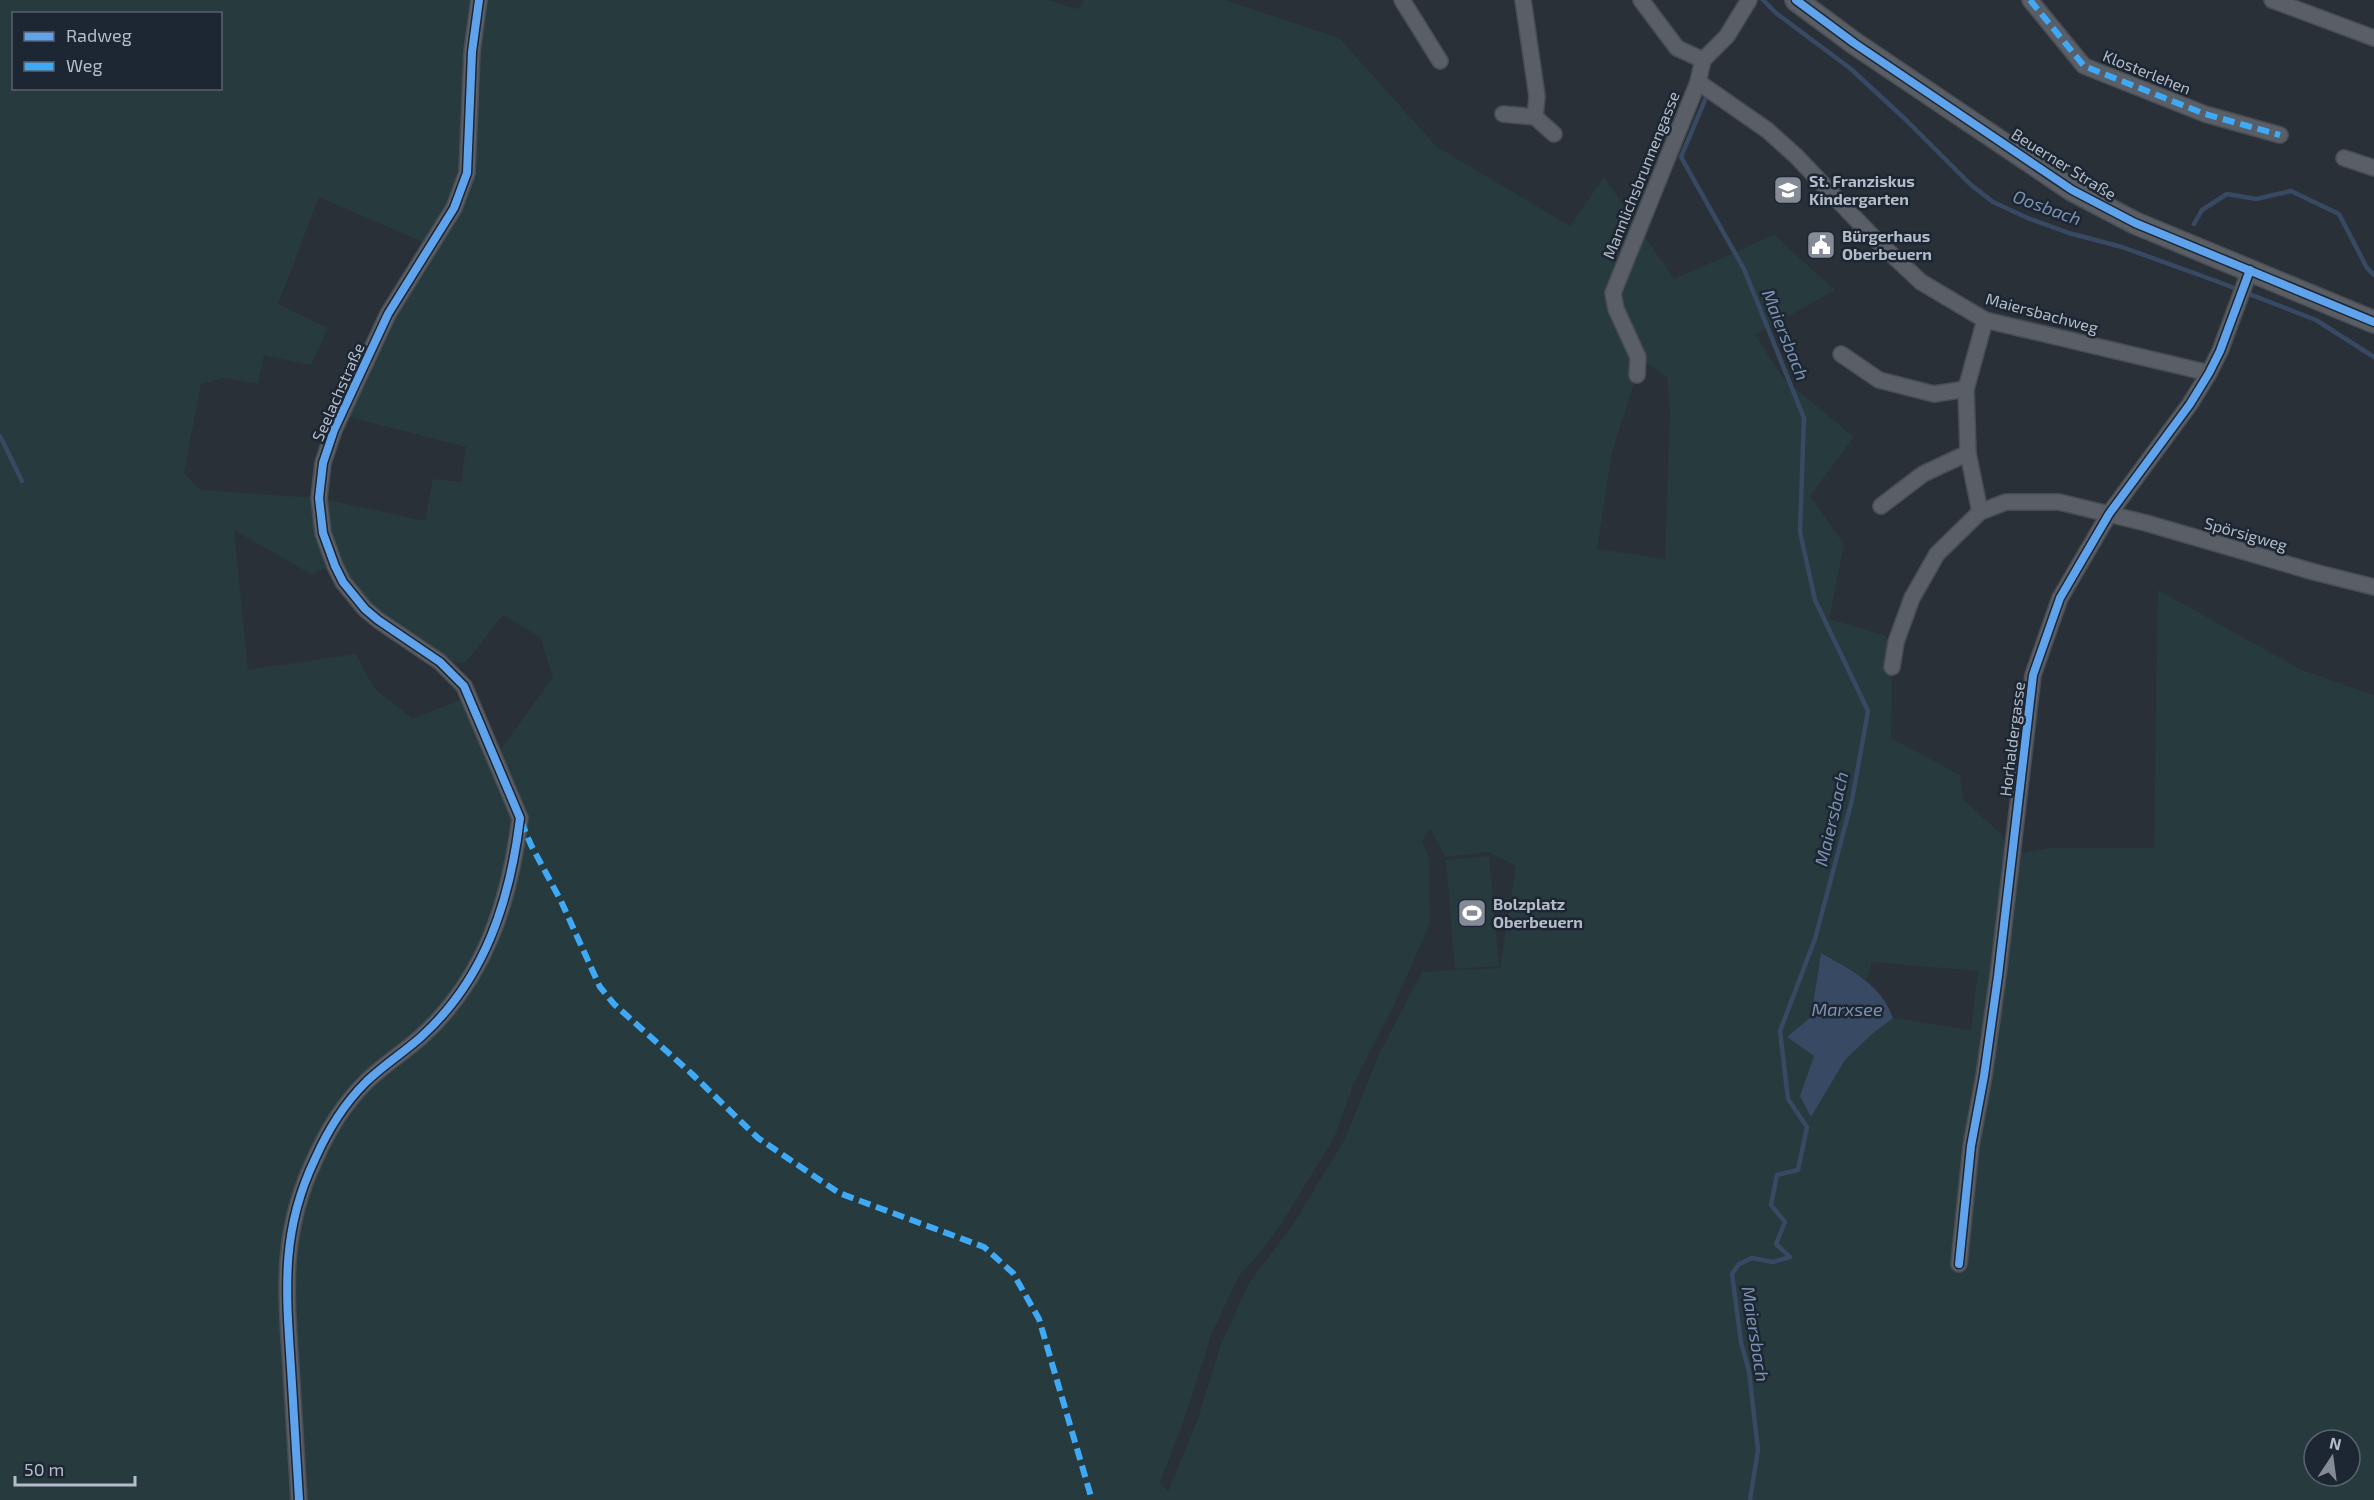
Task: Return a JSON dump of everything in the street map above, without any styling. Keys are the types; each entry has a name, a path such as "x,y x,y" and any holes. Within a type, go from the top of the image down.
{"main road":[{"name":"Beuerner Straße","path":"1796,0 1854,43 2072,190 2135,223 2247,275 2374,322"}],"street":[{"name":"Seelachstraße","path":"299,1500 286,1280 291,1229 298,1204 314,1160 347,1104 364,1083 434,1023 472,974 485,951 504,904 515,856 520,818 464,687 440,662 378,620 343,582 323,533 319,498 323,464 334,430 388,314 454,208 467,173 472,52 479,0"},
{"path":"1402,0 1440,61"},
{"path":"1523,0 1537,96 1535,117"},
{"path":"1641,0 1677,48 1703,60 1727,36 1749,0"},
{"name":"Klosterlehen","path":"2030,0 2084,66 2205,114 2280,135"},
{"path":"2272,0 2374,38"},
{"name":"Mannlichsbrunnengasse","path":"1637,375 1638,357 1616,309 1613,292 1698,82 1703,60"},
{"name":"Maiersbachweg","path":"1698,82 1767,130 1796,156 1872,236 1921,282 1985,320 2209,374"},
{"path":"1503,114 1535,117 1554,134"},
{"path":"2344,158 2374,168"},
{"name":"Horhaldergasse","path":"1959,1264 1971,1146 1984,1076 1996,988 2033,675 2060,598 2109,514 2190,404 2209,374 2220,351 2247,275"},
{"path":"1892,667 1896,642 1912,598 1937,554 1980,512 1968,453 1966,389 1985,320"},
{"path":"1841,354 1879,380 1934,394 1966,389"},
{"path":"1881,506 1923,474 1968,453"},
{"name":"Spörsigweg","path":"1980,512 2006,502 2059,502 2146,523 2345,581 2374,587"}],"green space":[{"path":"0,0 470,0 463,97 462,170 432,243 466,201 474,0 1046,0 1079,9 1084,0 1226,0 1339,38 1437,147 1570,226 1604,177 1674,279 1774,235 1835,290 1755,335 1784,379 1854,437 1810,496 1844,544 1829,619 1886,636 1892,665 1891,738 1960,775 1963,799 2000,833 2012,855 2049,848 2154,848 2158,590 2302,670 2374,695 2374,1500 0,1500","holes":["319,197 430,245 342,415 466,447 461,482 433,479 425,521 319,498 200,490 184,473 201,384 224,378 258,384 264,355 311,365 328,328 278,304","1639,358 1667,377 1670,411 1665,559 1597,549 1612,452 1637,375","234,530 312,575 325,568 378,620 440,662 465,663 503,615 540,637 553,677 499,752 467,697 413,719 374,688 356,654 248,670","1430,828 1445,857 1488,852 1516,866 1500,968 1422,972 1379,1054 1345,1139 1292,1226 1249,1283 1222,1342 1197,1421 1168,1492 1160,1482 1186,1414 1212,1333 1239,1276 1281,1224 1334,1138 1354,1083 1395,1003 1430,923 1429,857 1422,842","1821,953 1867,980 1872,962 1978,971 1971,1030 1893,1018 1845,1060 1811,1117 1801,1096 1814,1056 1788,1037 1811,1017"]},
{"name":"Bolzplatz Oberbeuern","path":"1489,856 1499,966 1455,969 1446,860"}],"water":[{"name":"Marxsee","path":"1821,953 1854,972 1873,987 1888,1006 1893,1018 1845,1060 1811,1117 1800,1096 1814,1056 1787,1037 1811,1017"}],"waterway":[{"name":"Oosbach","path":"1763,0 1776,13 1851,69 1970,184 1993,202 2030,219 2069,233 2122,247 2316,320 2374,357"},
{"name":"Maiersbach","path":"1708,93 1681,157 1744,269 1804,418 1800,532 1815,600 1868,711 1852,800 1815,939 1780,1031 1788,1099 1807,1127 1798,1170 1777,1175 1771,1205 1785,1222 1776,1244 1790,1257 1773,1262 1752,1258 1739,1264 1732,1274 1741,1342 1749,1371 1758,1450 1750,1500"},
{"path":"2194,224 2202,210 2227,194 2256,199 2291,191 2339,214 2367,268 2374,275"},
{"path":"0,436 22,481"}],"marked path":[{"path":"2030,0 2084,66 2205,114 2280,135"},
{"path":"521,821 600,987 614,1004 692,1074 758,1138 839,1193 984,1247 1013,1273 1039,1319 1092,1500"}],"cycle path":[{"path":"299,1500 287,1287 291,1237 304,1186 325,1139 357,1091 421,1037 443,1014 462,990 478,964 501,908 516,849 520,818 464,686 440,662 365,609 343,582 323,533 319,498 323,463 334,430 388,314 454,208 467,173 472,52 479,0"},
{"path":"1796,0 1854,43 2072,190 2135,223 2374,322"},
{"path":"1959,1264 1971,1146 1984,1076 1998,976 2033,675 2060,598 2109,514 2190,404 2209,373 2220,351 2250,270"}],"place":[{"name":"St. Franziskus Kindergarten","path":"1788,190"},
{"name":"Bürgerhaus Oberbeuern","path":"1821,245"},
{"name":"Bolzplatz Oberbeuern","path":"1472,913"}]}
